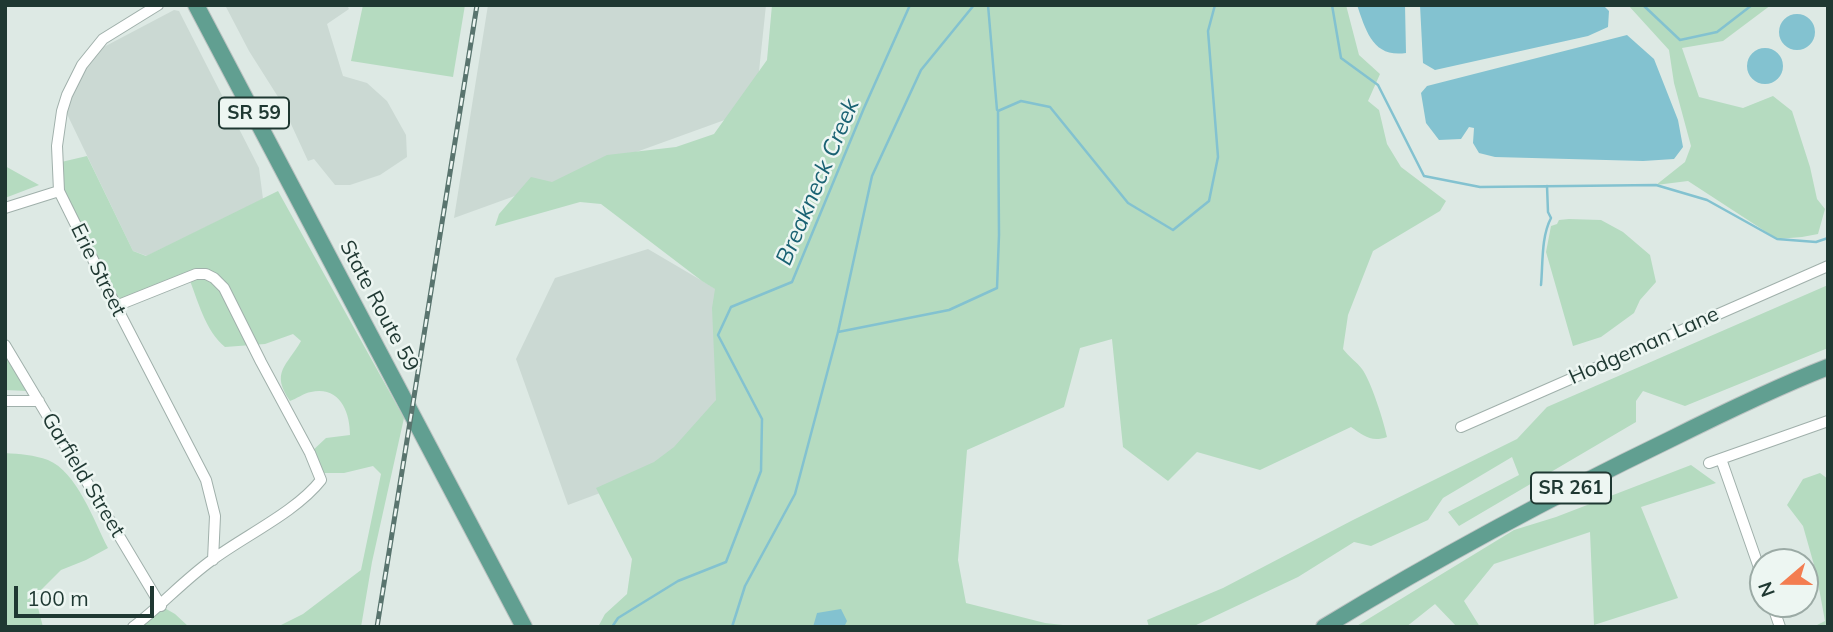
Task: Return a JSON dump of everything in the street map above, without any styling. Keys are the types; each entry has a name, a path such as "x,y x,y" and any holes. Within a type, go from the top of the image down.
{"main road":[{"name":"State Route 59","path":"196,5 524,627"},
{"name":"SR 261","path":"1324,627 1467,543 1564,491 1718,416 1828,367"}],"street":[{"name":"Erie Street","path":"158,5 103,39 82,65 62,111 57,146 59,191 206,480 215,516 213,559"},
{"path":"5,208 59,191"},
{"name":"Hodgeman Lane","path":"1461,427 1828,265"},
{"path":"116,306 195,274 206,274 214,278 224,288 310,453 321,480 314,489 213,559 161,606 133,627"},
{"name":"Garfield Street","path":"5,345 161,606"},
{"path":"5,401 39,401"},
{"path":"1709,463 1828,421"},
{"path":"1721,458 1752,548"}],"shaded area":[{"path":"225,5 347,5 349,9 327,24 343,76 367,83 387,101 406,135 407,157 380,175 350,185 335,185 314,159 308,161 280,100 249,51"},
{"path":"488,5 766,5 755,109 454,218"},
{"path":"174,10 179,11 259,168 263,199 147,256 133,251 67,114 72,84 100,49"},
{"path":"648,249 716,289 722,399 667,468 568,505 516,359 555,278"}],"green space":[{"path":"363,5 465,5 453,77 351,61"},
{"path":"772,5 1346,5 1359,55 1380,74 1368,101 1379,110 1387,144 1401,167 1446,201 1440,211 1373,251 1348,315 1343,349 1366,375 1387,437 1372,439 1351,427 1260,470 1197,452 1168,481 1123,447 1112,339 1080,348 1064,407 967,450 958,560 966,603 1045,623 1081,627 598,627 605,614 627,594 632,559 596,488 654,462 674,447 716,400 712,308 715,289 601,204 580,202 495,226 499,214 531,177 552,182 607,155 676,147 714,134 767,60"},
{"path":"1628,5 1771,5 1723,41 1682,48 1699,97 1743,108 1773,96 1792,111 1817,199 1825,209 1818,234 1777,239 1688,181 1656,185 1685,162 1691,146 1674,83 1669,50"},
{"path":"87,156 133,251 146,256 278,191 404,418 372,562 361,627 277,627 303,614 361,570 381,474 373,466 344,473 320,473 310,453 326,438 350,435 348,418 341,403 336,397 321,391 290,401 281,383 281,376 286,363 301,341 293,334 265,344 225,347 207,324 188,276 116,306 59,191 57,163"},
{"path":"5,166 39,185 5,198"},
{"path":"1559,220 1601,220 1623,232 1650,255 1656,282 1640,300 1634,313 1601,337 1573,346 1546,252 1551,226"},
{"path":"1828,285 1828,348 1685,406 1643,391 1636,401 1636,422 1459,526 1448,512 1519,475 1512,457 1443,498 1428,520 1371,546 1354,542 1298,577 1192,627 1149,627 1147,620 1223,588 1517,439 1547,407"},
{"path":"5,352 27,391 5,390"},
{"path":"5,453 48,460 68,475 84,498 108,548 61,570 35,596 43,627 5,627"},
{"path":"1691,465 1716,483 1641,507 1678,598 1594,625 1590,532 1494,564 1464,601 1480,627 1457,627 1435,604 1406,627 1355,627 1514,530 1556,517"},
{"path":"1820,473 1828,479 1828,627 1813,627 1825,621 1819,588 1819,548 1809,548 1803,526 1787,505 1803,479"},
{"path":"161,606 189,627 133,627"}],"water":[{"path":"1357,5 1405,5 1406,53 1395,53 1378,47 1368,33"},
{"path":"1420,5 1603,5 1609,11 1608,27 1588,36 1435,70 1423,63"},
{"path":"1797,14 1810,19 1815,32 1810,45 1797,50 1784,45 1779,32 1784,19"},
{"path":"1627,35 1654,59 1678,120 1683,147 1674,159 1643,161 1495,157 1479,153 1473,143 1474,128 1469,127 1461,139 1439,140 1426,123 1421,93 1427,86"},
{"path":"1765,48 1778,53 1783,66 1778,79 1765,84 1752,79 1747,66 1752,53"},
{"path":"841,609 847,621 844,627 813,627 817,613"}],"waterway":[{"name":"Breakneck Creek","path":"612,627 618,618 678,581 726,562 761,471 762,419 718,335 731,307 792,282 910,5"},
{"path":"838,332 872,176 921,70 974,5"},
{"path":"988,5 997,110"},
{"path":"732,627 745,586 795,494 838,332 949,310 997,288 998,111 1021,101 1050,107 1128,203 1173,230 1209,201 1218,157 1208,31 1215,5"},
{"path":"1332,5 1341,58 1378,85 1424,176 1480,187 1656,185 1707,200 1777,239 1816,242 1828,238"},
{"name":"Breakneck Creek","path":"1643,5 1680,40 1717,32 1752,5"},
{"path":"1541,285 1544,242 1551,218 1548,212 1547,186"}],"railway":[{"path":"377,627 477,5"}]}
